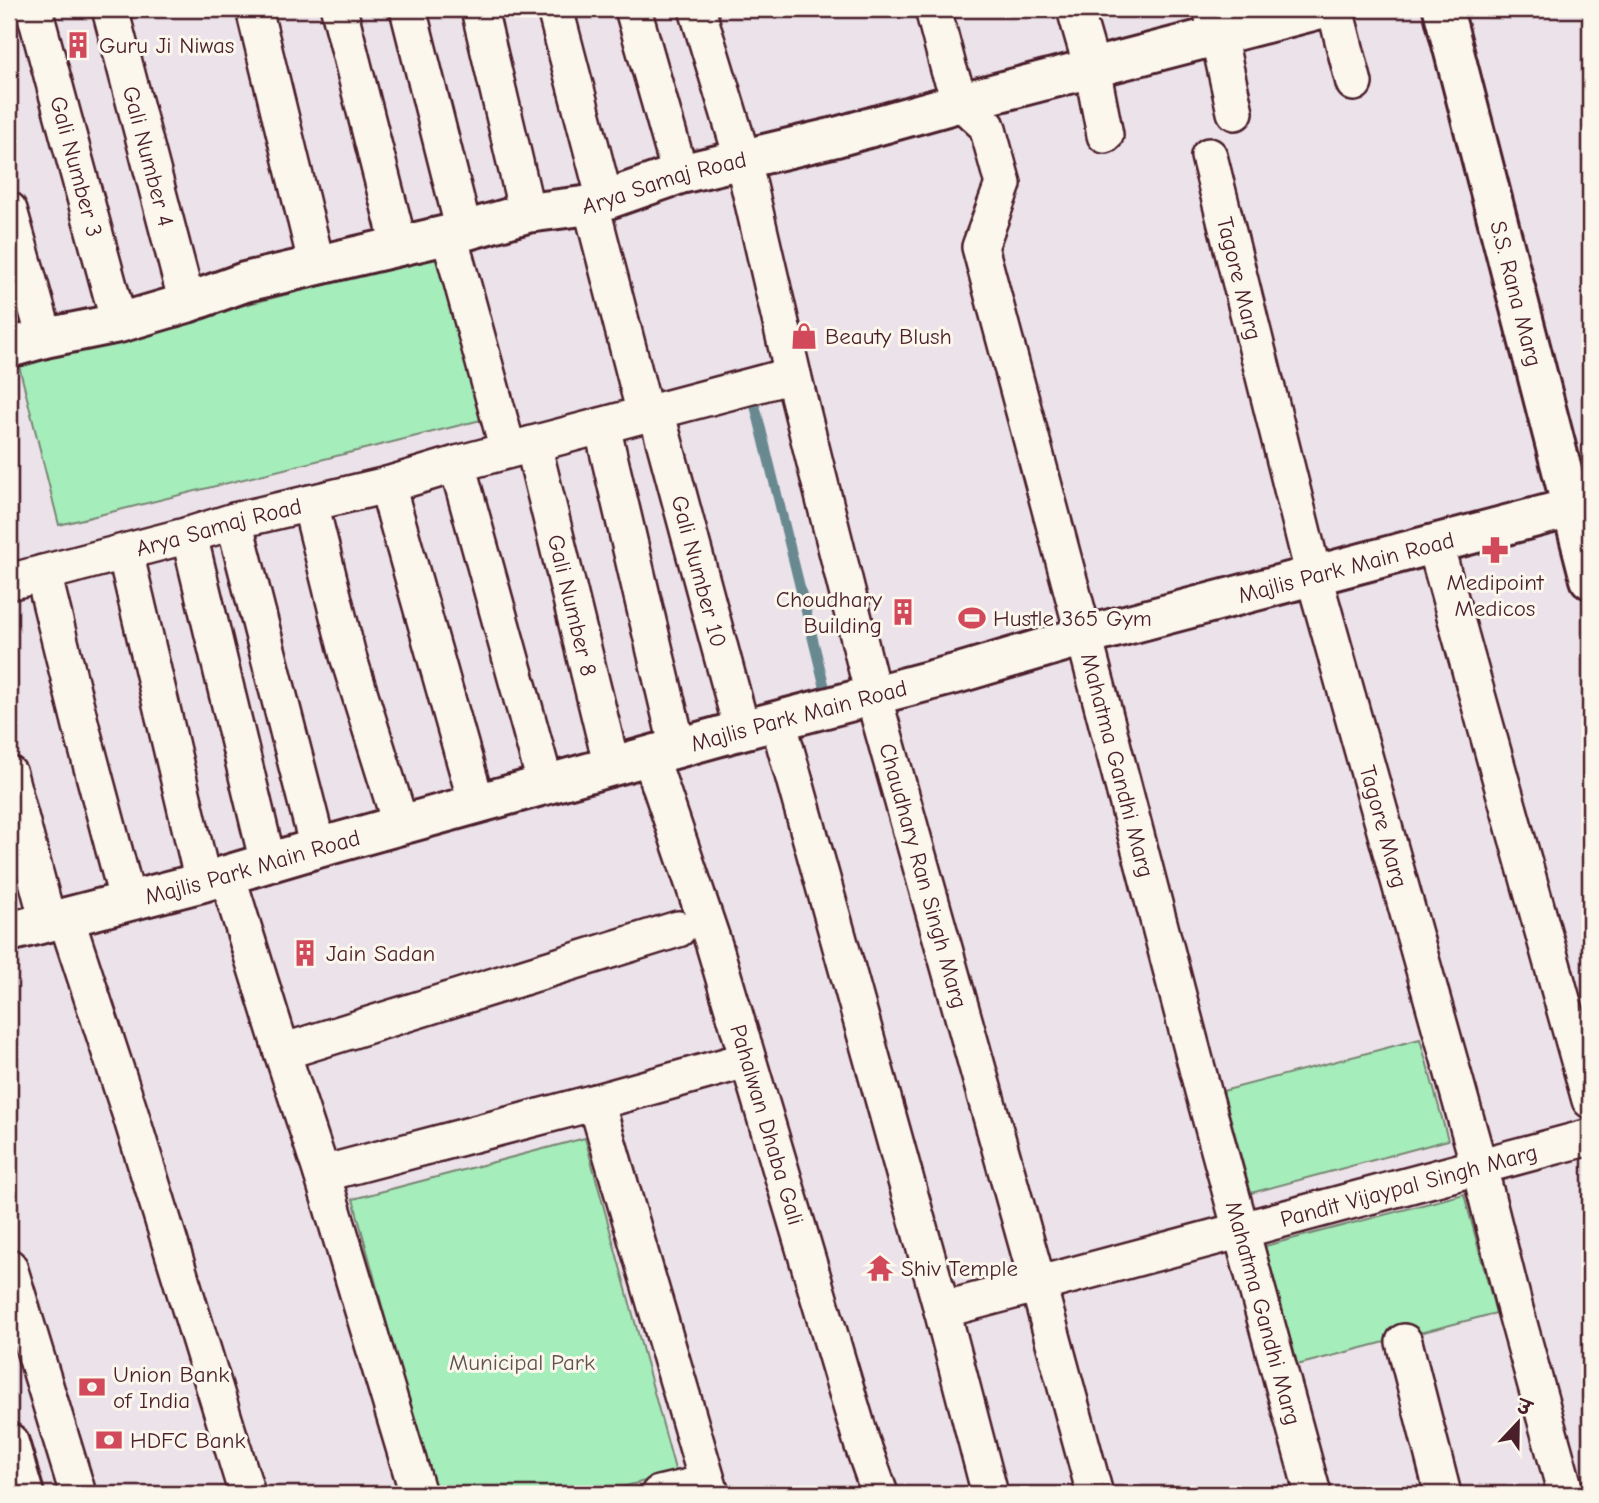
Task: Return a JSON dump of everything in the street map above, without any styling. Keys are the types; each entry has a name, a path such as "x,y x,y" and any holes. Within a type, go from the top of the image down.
{"street":[{"name":"Gali Number 3","path":"34,9 119,323"},
{"name":"Gali Number 4","path":"110,9 187,303"},
{"path":"254,9 317,265"},
{"path":"339,9 399,245"},
{"name":"Gali Number 8","path":"408,9 456,233 521,447 612,767"},
{"path":"479,9 527,213"},
{"name":"Gali Number 10","path":"555,9 598,203 650,413 742,730"},
{"path":"633,9 680,174"},
{"name":"Chaudhary Ran Singh Marg","path":"696,9 743,160 793,375 873,695 1095,1494"},
{"name":"Mahatma Gandhi Marg","path":"933,9 949,70 961,102 987,126 1003,184 980,247 1203,1091 1313,1494"},
{"path":"1075,9 1092,68 1105,135"},
{"name":"Arya Samaj Road","path":"9,348 119,323 245,282 456,233 527,213 598,203 680,174 836,137 1092,68 1214,22 1320,9"},
{"path":"1335,9 1354,83"},
{"name":"S.S. Rana Marg","path":"1443,9 1581,505 1590,579"},
{"path":"1214,22 1234,111"},
{"name":"Tagore Marg","path":"1209,156 1314,577 1479,1166 1566,1494"},
{"path":"9,210 46,338"},
{"name":"Arya Samaj Road","path":"9,582 234,521 387,485 793,375"},
{"name":"Pahalwan Dhaba Gali","path":"602,426 664,752 714,945 862,1443 880,1494"},
{"path":"457,464 546,786"},
{"path":"387,485 477,805"},
{"path":"310,503 348,656 401,826"},
{"name":"Majlis Park Main Road","path":"9,932 128,902 1084,636 1581,505"},
{"path":"234,521 318,848"},
{"path":"189,535 268,863"},
{"path":"1435,544 1590,1100"},
{"path":"125,552 215,878 282,1052 322,1174 418,1494"},
{"path":"43,573 128,902"},
{"path":"778,721 942,1310 990,1494"},
{"path":"9,774 57,920 135,1127 247,1494"},
{"path":"282,1052 678,929"},
{"path":"322,1174 729,1065"},
{"path":"596,1102 708,1488 659,1494"},
{"name":"Pandit Vijaypal Singh Marg","path":"942,1310 1590,1137"},
{"path":"9,1266 78,1494"},
{"path":"1404,1342 1443,1494"},
{"path":"9,1443 24,1494"}],"green space":[{"path":"447,254 489,418 59,525 18,362"},
{"path":"1420,1039 1448,1140 1251,1193 1223,1091"},
{"name":"Municipal Park","path":"585,1138 676,1473 595,1494 433,1494 353,1199"},
{"path":"1464,1194 1496,1313 1297,1365 1265,1246"}],"waterway":[{"path":"752,393 826,692"}],"place":[{"name":"Guru Ji Niwas","path":"78,45"},
{"name":"Beauty Blush","path":"804,336"},
{"name":"Medipoint Medicos","path":"1495,550"},
{"name":"Choudhary Building","path":"903,612"},
{"name":"Hustle 365 Gym","path":"972,618"},
{"name":"Jain Sadan","path":"305,953"},
{"name":"Shiv Temple","path":"880,1268"},
{"name":"Union Bank of India","path":"92,1387"},
{"name":"HDFC Bank","path":"109,1440"}]}
